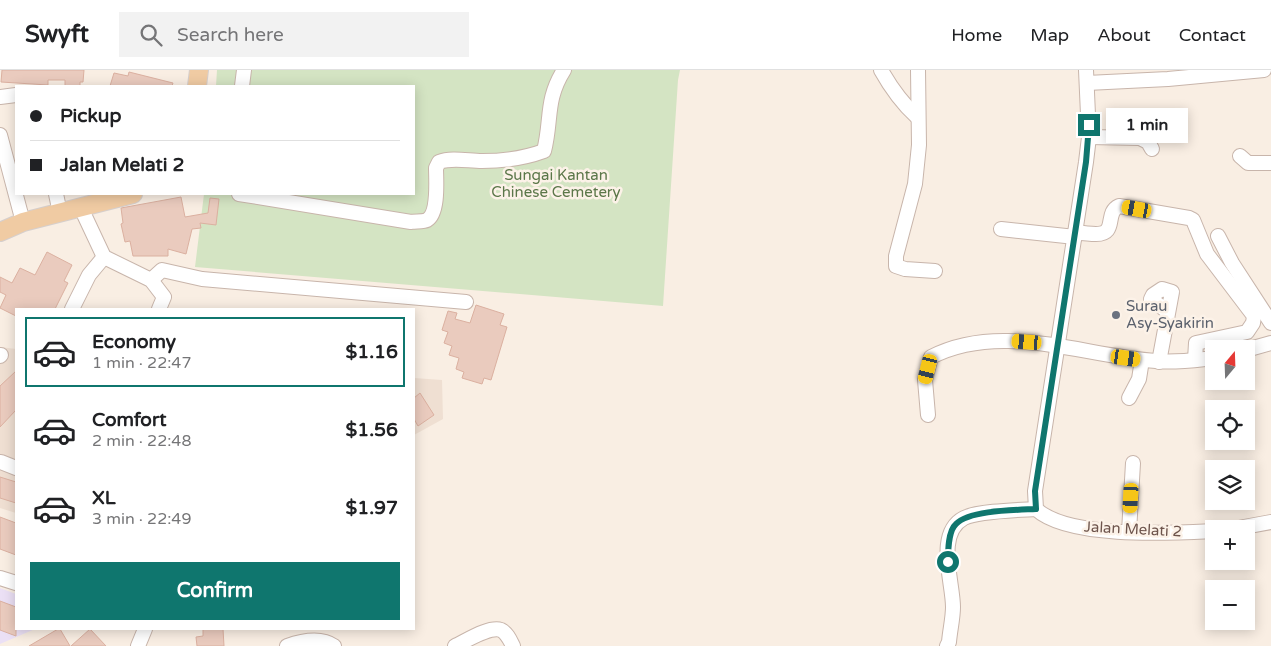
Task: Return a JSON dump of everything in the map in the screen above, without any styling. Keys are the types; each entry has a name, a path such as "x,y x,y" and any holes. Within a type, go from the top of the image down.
{"main road":[{"path":"197,85 199,70"},
{"path":"0,232 23,222 129,195"}],"street":[{"path":"242,85 244,70"},
{"path":"245,195 411,222 426,220 430,217 435,206 436,168 439,162 445,160 484,161 515,158 544,151 550,103 554,89 564,70"},
{"path":"881,70 893,91 917,117"},
{"path":"918,70 917,117 919,145 915,184 896,256 896,266 905,269 935,271"},
{"path":"947,646 954,607 947,548 954,525 965,517 995,512 1036,509 1035,491 1089,137 1087,76 1168,79 1264,70"},
{"path":"0,97 15,96"},
{"path":"0,135 13,173"},
{"path":"1089,137 1140,138 1148,142 1152,149"},
{"path":"1240,156 1248,163 1271,164"},
{"path":"17,195 23,222"},
{"path":"56,195 60,212"},
{"path":"1001,229 1075,234 1105,233 1109,228 1112,213 1119,206 1192,220 1207,254 1254,316 1253,324 1247,332 1196,343 1195,360"},
{"path":"81,208 104,257 151,280 164,298 159,308"},
{"path":"1218,236 1232,263 1271,323"},
{"path":"72,308 89,275 104,257"},
{"path":"151,280 162,270 202,279 466,302"},
{"path":"1159,362 1168,312"},
{"path":"928,415 925,380 931,357 946,349 978,342 1043,344 1159,362 1205,359"},
{"path":"1255,347 1271,343"},
{"path":"1129,398 1139,379 1142,360"},
{"path":"1,462 15,468"},
{"path":"1129,532 1133,463"},
{"name":"Jalan Melati 2","path":"1036,509 1044,516 1086,529 1161,534 1205,532"},
{"path":"1255,525 1271,522"},
{"path":"0,578 15,584"},
{"path":"455,646 474,636 494,629 501,630 507,634 513,646"},
{"path":"138,646 145,630"},
{"path":"287,646 300,641 321,641 334,646"}],"shaded area":[{"path":"0,347 15,349 15,513 0,508"},
{"path":"415,378 442,380 443,419 415,434"},
{"path":"0,588 15,594 15,630 33,630 0,644"}],"green space":[{"name":"Sungai Kantan Chinese Cemetery","path":"217,70 680,70 663,306 195,267 204,195 415,195 415,85 216,85"}],"building":[{"path":"2,70 84,70 83,82 80,82 80,85 65,85 65,80 48,80 48,85 1,82"},
{"path":"129,72 173,83 172,85 110,85 114,73 128,76"},
{"path":"181,197 185,217 208,213 210,198 219,199 216,225 200,223 201,228 192,229 186,254 168,249 168,256 133,256 130,241 125,242 121,224 123,223 121,208"},
{"path":"47,252 72,265 64,281 68,283 56,308 15,308 15,316 0,308 6,295 0,292 0,277 12,283 20,268 35,275"},
{"path":"476,305 504,314 500,325 507,327 491,380 484,378 482,384 462,378 464,372 456,369 459,358 449,355 452,346 444,343 448,332 442,330 448,311 457,313 455,319 470,323"},
{"path":"15,372 15,411 0,427 0,386"},
{"path":"420,393 434,415 418,426 415,421 415,397"},
{"path":"0,477 15,482 15,503 0,498"},
{"path":"0,517 15,523 15,555 0,549"},
{"path":"0,601 15,607 16,636 0,630"},
{"path":"56,630 61,630 70,646 29,646"},
{"path":"91,630 106,646 71,646"},
{"path":"203,630 223,630 224,646 197,646 196,637 203,636"}],"place":[{"name":"Surau Asy-Syakirin","path":"1116,315"}],"route":[{"path":"948,562 947,548 954,525 965,517 995,512 1036,509 1035,491 1086,162 1089,125"}]}
